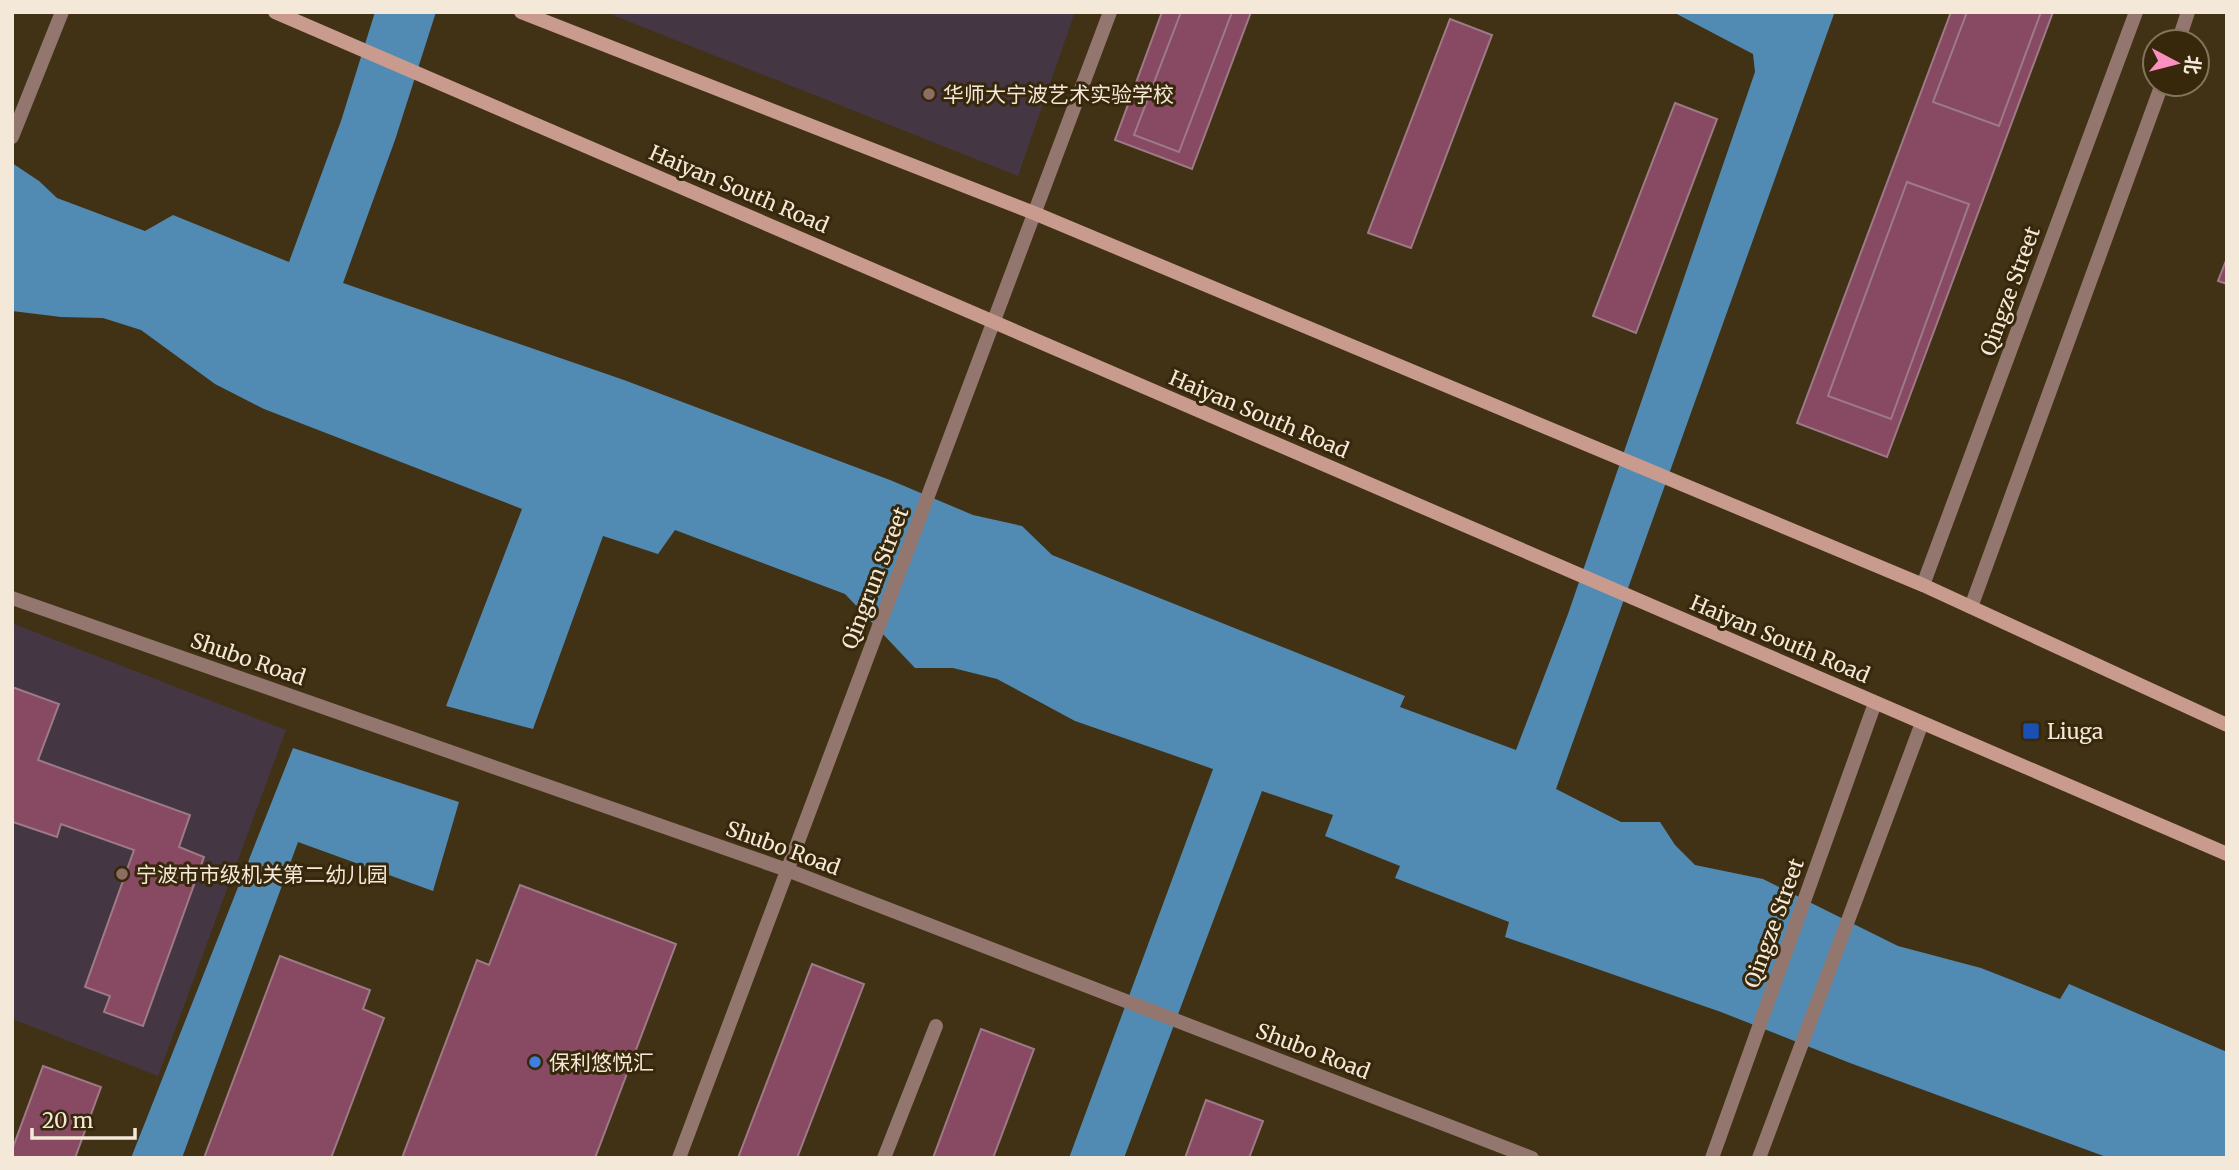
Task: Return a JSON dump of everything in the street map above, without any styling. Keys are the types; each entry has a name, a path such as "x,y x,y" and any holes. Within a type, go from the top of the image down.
{"main road":[{"name":"Haiyan South Road","path":"275,12 2227,854"},
{"path":"521,12 1034,213 1923,585 2227,725"}],"street":[{"path":"12,137 62,12"},
{"name":"Qingrun Street","path":"679,1158 1110,12"},
{"name":"Qingze Street","path":"1923,585 2136,12"},
{"path":"1971,607 2157,98"},
{"name":"Shubo Road","path":"12,598 787,870 1532,1158"},
{"name":"Qingze Street","path":"1712,1158 1875,703"},
{"path":"1759,1158 1922,723"},
{"path":"884,1158 936,1026"}],"shaded area":[{"name":"华师大宁波艺术实验学校","path":"605,12 1075,12 1018,176"},
{"name":"宁波市市级机关第二幼儿园","path":"12,623 286,730 158,1076 12,1019"}],"water":[{"path":"375,12 436,12 395,140 343,283 624,380 890,480 973,515 1022,526 1052,555 1405,696 1400,707 1516,750 1568,614 1755,72 1753,54 1673,12 1834,14 1556,789 1621,822 1660,822 1675,845 1695,865 1763,879 1898,946 1981,968 2060,999 2069,984 2227,1052 2227,1158 2109,1158 1850,1063 1721,1012 1505,937 1509,922 1395,878 1400,866 1325,836 1333,815 1262,791 1124,1158 1069,1158 1213,769 1075,721 997,679 953,668 915,668 845,594 675,530 658,554 603,536 533,729 446,706 522,509 264,409 215,384 141,330 103,318 61,317 12,311 12,163 39,181 57,198 145,231 173,215 289,262 341,121"},
{"path":"293,748 459,802 433,891 298,842 182,1158 131,1158"}],"building":[{"path":"1162,12 1251,12 1192,169 1115,140"},
{"path":"1181,12 1232,12 1179,152 1134,135"},
{"path":"1951,12 2053,12 1887,457 1797,423"},
{"path":"1967,12 2041,12 1999,126 1933,102"},
{"path":"1450,19 1492,35 1411,248 1368,233"},
{"path":"1675,103 1717,119 1636,333 1593,316"},
{"path":"1907,182 1969,204 1891,419 1828,396"},
{"path":"2227,258 2227,284 2218,281"},
{"path":"12,687 59,704 38,760 190,815 179,847 204,857 143,1026 104,1012 110,996 85,987 134,850 61,824 57,837 13,822 12,824"},
{"name":"保利悠悦汇","path":"520,885 676,944 595,1158 402,1158 477,960 489,965"},
{"path":"280,956 370,990 363,1009 384,1018 331,1158 204,1158"},
{"path":"812,964 864,984 797,1158 738,1158"},
{"path":"981,1029 1034,1049 993,1158 933,1158"},
{"path":"43,1066 101,1087 75,1158 12,1158 12,1150"},
{"path":"1206,1100 1263,1121 1249,1158 1185,1158"}],"place":[{"name":"华师大宁波艺术实验学校","path":"929,94"},
{"name":"Liuga","path":"2031,731"},
{"name":"宁波市市级机关第二幼儿园","path":"122,874"},
{"name":"保利悠悦汇","path":"535,1062"}]}
